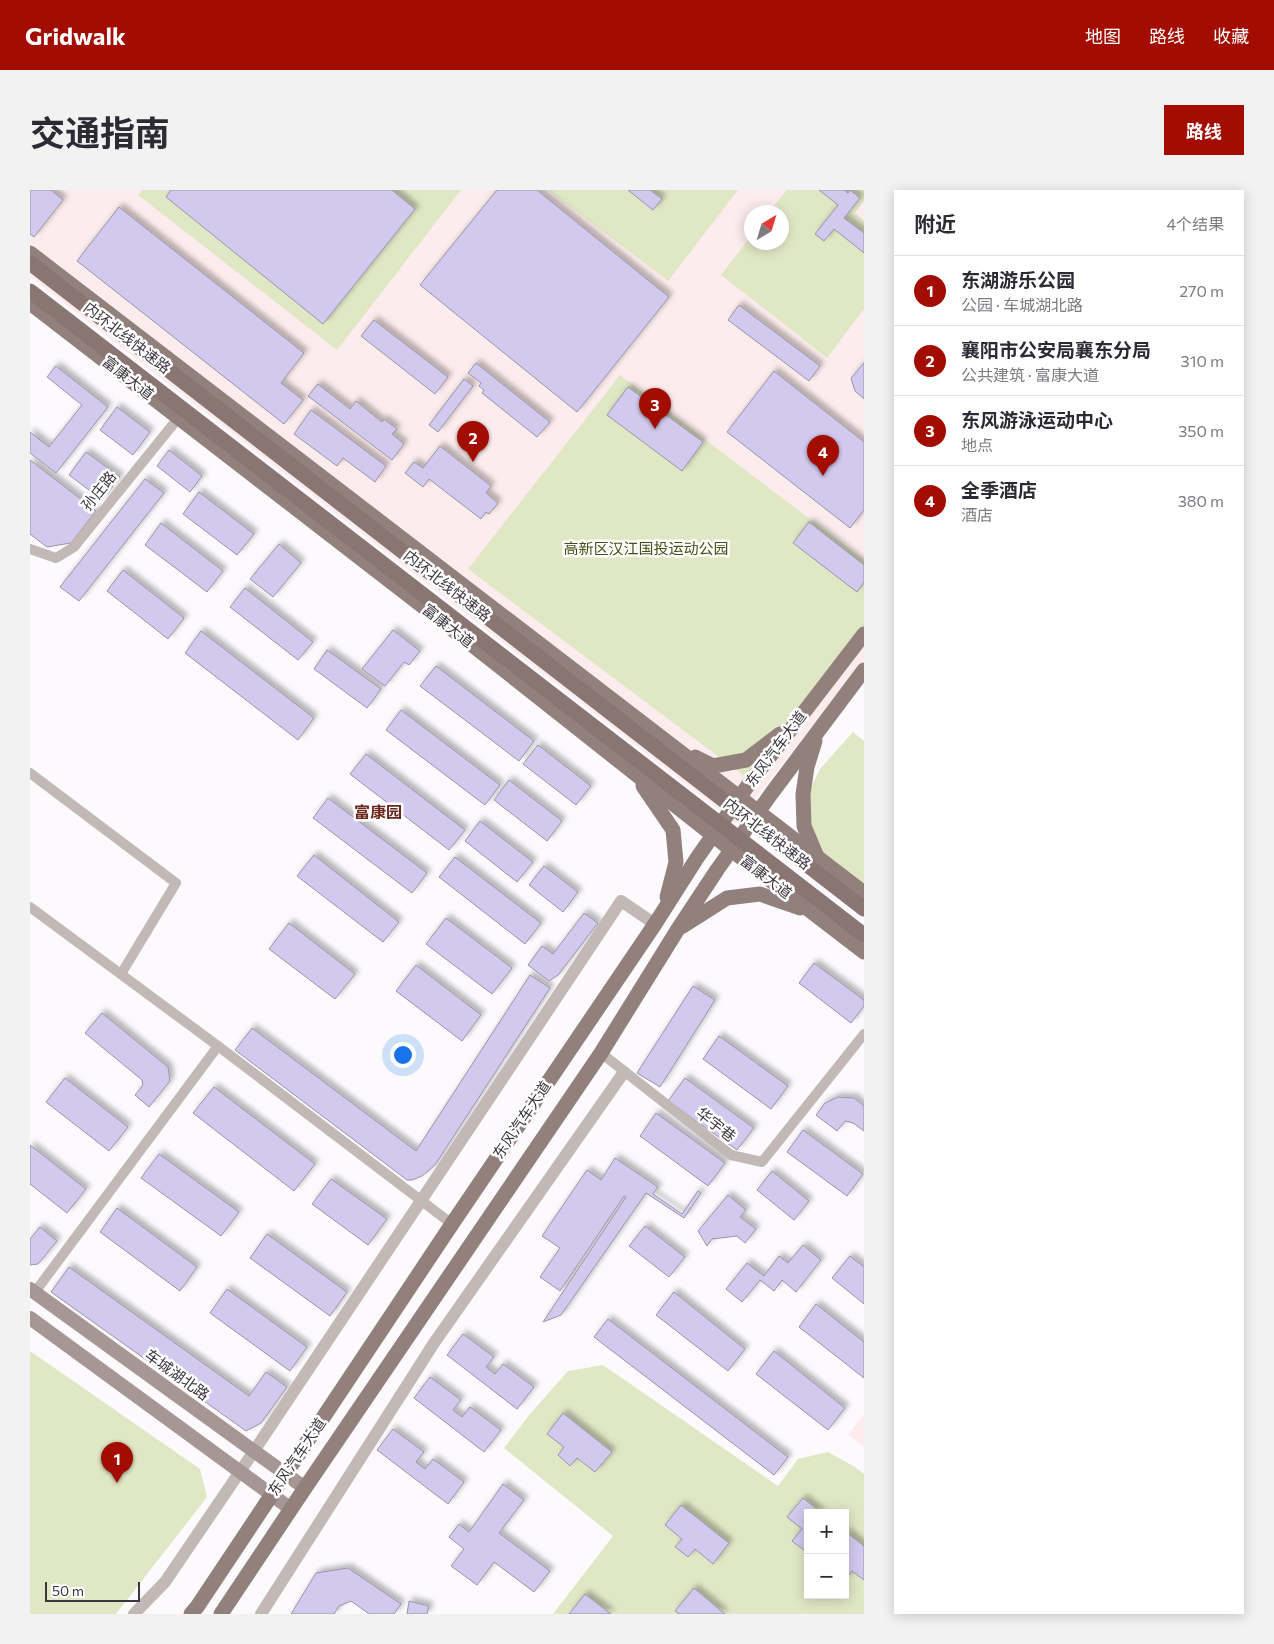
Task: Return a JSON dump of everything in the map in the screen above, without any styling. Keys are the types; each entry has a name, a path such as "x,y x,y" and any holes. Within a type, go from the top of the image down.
{"highway":[{"name":"内环北线快速路","path":"30,263 864,909"},
{"name":"内环北线快速路","path":"30,291 864,935"}],"main road":[{"path":"30,253 864,893"},
{"name":"富康大道","path":"30,302 447,625 713,836 864,952"},
{"name":"东风汽车大道","path":"191,1614 739,798 864,634"},
{"name":"东风汽车大道","path":"221,1614 600,1053 678,929 758,813 864,670"},
{"path":"670,746 713,766 746,760 796,722"},
{"path":"817,858 804,826 803,794 807,767 818,730"},
{"path":"633,772 673,830 676,862 664,911"},
{"path":"678,929 727,898 760,894 811,911"},
{"name":"车城湖北路","path":"32,1291 305,1488"},
{"path":"30,1318 291,1509"}],"street":[{"name":"孙庄路","path":"30,549 56,558 74,546 179,417"},
{"path":"30,773 176,883 121,974"},
{"path":"134,1614 165,1582 422,1201 621,901 655,924"},
{"path":"30,907 218,1046 452,1224"},
{"name":"华宇巷","path":"600,1053 731,1155 762,1162 864,1034"},
{"path":"32,1291 218,1046"},
{"path":"261,1614 434,1343 624,1072"}],"shaded area":[{"path":"30,190 864,190 864,660 736,823 30,277"},
{"path":"864,1414 864,1447 848,1435"}],"green space":[{"path":"142,190 461,190 337,350 138,195"},
{"path":"548,190 738,190 668,281"},
{"path":"787,190 864,190 864,201 855,213 864,221 864,309 827,358 721,275 744,245 744,250 789,250 789,205 775,205"},
{"name":"高新区汉江国投运动公园","path":"620,375 864,560 864,635 751,781 468,569"},
{"path":"853,732 864,741 864,893 826,865 810,825 809,792 820,769"},
{"path":"30,1351 200,1469 207,1497 116,1614 30,1614"},
{"path":"603,1365 778,1486 798,1459 828,1452 855,1467 864,1474 864,1614 553,1614 613,1536 504,1448 530,1414 568,1371"}],"building":[{"path":"30,190 51,190 63,200 34,237 30,234"},
{"path":"171,190 392,190 415,209 323,324 166,197"},
{"path":"497,190 537,190 669,297 577,412 420,285"},
{"path":"628,190 650,190 662,199 653,210"},
{"path":"819,190 844,190 848,193 850,190 860,198 844,218 864,233 864,253 834,229 824,241 815,234 838,205"},
{"path":"119,207 304,353 281,383 303,400 284,424 77,261"},
{"path":"739,305 820,366 809,381 728,320"},
{"path":"374,320 448,377 435,394 361,336"},
{"path":"476,363 550,422 537,437 482,393 484,390 479,386 481,383 468,373"},
{"path":"864,363 864,399 855,391 851,378"},
{"path":"56,366 108,407 56,473 30,453 30,432 49,447 82,405 47,377"},
{"path":"774,371 864,442 864,510 850,528 727,432"},
{"path":"464,379 473,386 438,432 429,425"},
{"path":"318,384 350,409 356,401 382,422 384,419 397,429 392,434 404,444 392,460 308,396"},
{"path":"628,387 703,442 682,471 607,415"},
{"path":"117,407 150,432 133,455 100,430"},
{"path":"311,410 386,466 375,482 343,458 337,466 294,434"},
{"path":"440,446 491,486 486,493 498,503 489,514 486,512 481,519 429,479 423,487 405,473 414,462 423,468"},
{"path":"169,450 202,476 190,492 157,466"},
{"path":"86,452 120,477 102,500 69,475"},
{"path":"30,460 96,511 71,543 47,547 30,534"},
{"path":"145,479 164,493 79,601 60,587"},
{"path":"199,492 254,534 237,555 183,514"},
{"path":"809,522 864,565 864,582 857,592 793,543"},
{"path":"161,523 223,571 207,592 145,545"},
{"path":"279,544 301,563 273,597 250,579"},
{"path":"123,570 184,618 168,639 107,591"},
{"path":"245,588 313,642 298,660 230,607"},
{"path":"393,630 420,651 409,665 404,662 385,686 362,669"},
{"path":"201,631 314,718 298,740 185,653"},
{"path":"327,650 381,689 367,708 314,669"},
{"path":"436,666 534,741 519,761 420,686"},
{"path":"401,710 500,785 485,805 386,730"},
{"path":"538,745 591,786 576,805 523,764"},
{"path":"366,754 465,830 449,850 350,774"},
{"path":"509,780 562,821 547,841 494,800"},
{"path":"328,798 427,873 412,893 313,818"},
{"path":"480,821 533,862 517,882 465,841"},
{"path":"314,855 399,922 383,942 297,876"},
{"path":"455,857 541,923 525,944 439,877"},
{"path":"544,866 578,892 563,912 529,885"},
{"path":"584,913 598,923 558,975 549,981 528,965 542,946 553,954"},
{"path":"446,918 512,968 492,994 426,944"},
{"path":"289,923 355,974 335,999 269,949"},
{"path":"814,963 864,1000 864,1006 851,1023 799,983"},
{"path":"416,965 481,1015 462,1041 396,991"},
{"path":"530,975 550,988 435,1165 422,1176 412,1180 407,1180 235,1050 252,1028 416,1151"},
{"path":"693,986 715,1000 660,1087 637,1073"},
{"path":"102,1013 168,1067 170,1081 149,1107 135,1095 143,1085 142,1080 85,1033"},
{"path":"719,1036 788,1086 771,1109 703,1059"},
{"path":"65,1078 128,1127 109,1151 46,1102"},
{"path":"685,1078 754,1128 737,1150 668,1101"},
{"path":"214,1087 315,1164 294,1191 193,1113"},
{"path":"838,1097 854,1098 864,1106 864,1131 853,1123 845,1121 837,1131 816,1115 825,1103"},
{"path":"656,1113 725,1163 708,1186 640,1136"},
{"path":"803,1130 863,1174 847,1196 787,1152"},
{"path":"30,1145 86,1189 67,1213 30,1184"},
{"path":"159,1154 239,1212 221,1236 141,1178"},
{"path":"615,1158 658,1187 653,1194 682,1214 698,1191 701,1193 684,1218 646,1193 561,1315 543,1322 626,1197 624,1196 560,1291 540,1277 560,1248 542,1236 587,1170 601,1180"},
{"path":"772,1171 809,1201 794,1220 757,1190"},
{"path":"331,1179 387,1219 368,1245 312,1204"},
{"path":"728,1195 746,1210 740,1217 756,1229 745,1243 737,1236 712,1239 707,1246 698,1231"},
{"path":"117,1208 197,1267 180,1291 100,1232"},
{"path":"645,1226 685,1257 669,1277 629,1246"},
{"path":"40,1227 57,1241 38,1264 30,1265 30,1239"},
{"path":"267,1234 347,1292 330,1316 250,1258"},
{"path":"803,1245 821,1260 796,1292 782,1280 774,1291 760,1280 742,1302 726,1289 747,1263 764,1276 779,1256 788,1263"},
{"path":"850,1256 864,1267 864,1304 832,1278"},
{"path":"69,1267 249,1396 266,1372 287,1387 261,1423 246,1431 51,1292"},
{"path":"227,1289 307,1347 290,1371 210,1313"},
{"path":"674,1292 745,1349 728,1371 656,1315"},
{"path":"816,1304 864,1342 864,1378 799,1327"},
{"path":"608,1319 788,1457 774,1475 594,1337"},
{"path":"463,1334 494,1357 486,1367 495,1374 503,1364 534,1387 517,1409 447,1355"},
{"path":"774,1351 845,1408 828,1430 756,1374"},
{"path":"430,1377 461,1400 453,1410 462,1417 470,1407 501,1430 484,1452 414,1398"},
{"path":"563,1413 612,1452 595,1472 577,1458 570,1466 558,1455 564,1447 547,1434"},
{"path":"393,1429 424,1452 416,1462 425,1469 433,1459 464,1482 448,1504 377,1450"},
{"path":"503,1484 524,1500 499,1533 550,1571 534,1592 494,1562 477,1585 451,1566 464,1549 449,1537 459,1524 469,1532"},
{"path":"803,1498 817,1509 804,1509 804,1550 792,1541 802,1529 787,1517"},
{"path":"681,1505 729,1543 713,1564 695,1549 688,1557 675,1547 682,1539 665,1525"},
{"path":"849,1534 864,1546 864,1580 852,1571 849,1575"},
{"path":"348,1568 401,1604 394,1614 369,1614 351,1601 339,1606 334,1614 291,1614 316,1573"},
{"path":"694,1588 725,1614 679,1614 675,1611"},
{"path":"585,1594 611,1614 569,1614"},
{"path":"409,1601 429,1606 427,1614 407,1614"}],"place":[{"name":"东风游泳运动中心","path":"655,429"},
{"name":"襄阳市公安局襄东分局","path":"473,462"},
{"name":"全季酒店","path":"823,476"},
{"name":"东湖游乐公园","path":"117,1483"}],"district":[{"name":"富康园","path":"378,812"}]}
